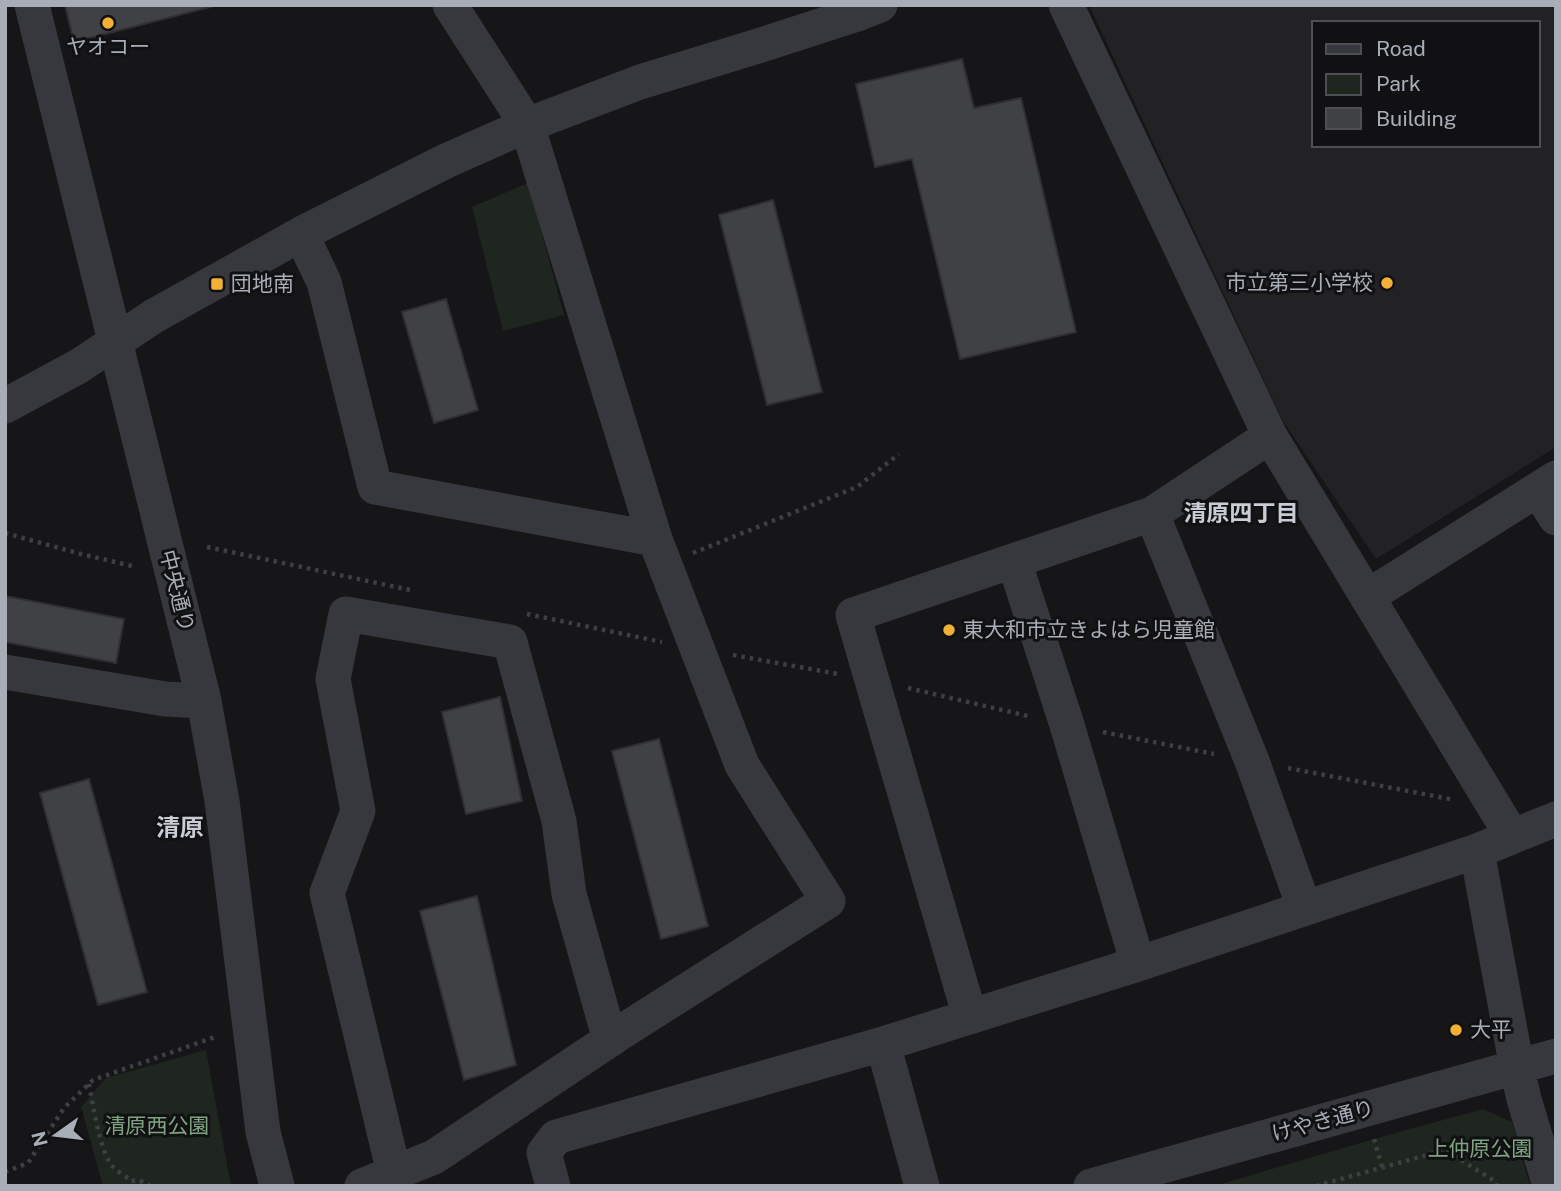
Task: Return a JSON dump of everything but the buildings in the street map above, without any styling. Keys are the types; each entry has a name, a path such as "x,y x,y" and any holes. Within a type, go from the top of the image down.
{"street":[{"name":"中央通り","path":"32,5 204,701 222,801 263,1132 277,1186"},
{"path":"362,1186 434,1157 610,1040 828,901 742,765 659,552 527,125 450,5"},
{"path":"5,405 79,366 153,316 301,234 446,161 527,125 640,82 880,5"},
{"path":"1066,5 1270,436 1504,822"},
{"path":"301,234 324,282 375,487 659,552"},
{"path":"970,1017 853,615 1152,514 1270,436"},
{"path":"1367,597 1550,495"},
{"path":"1152,514 1252,761 1304,908"},
{"path":"1014,561 1067,725 1138,964"},
{"path":"394,1173 327,893 358,811 333,679 346,614 510,642 559,821 569,894 610,1040"},
{"path":"5,672 165,699 204,701"},
{"path":"553,1186 544,1153 556,1137 883,1044 1138,964 1477,851 1504,822 1556,819"},
{"path":"1477,851 1517,1068 1550,1186"},
{"path":"883,1044 922,1186"},
{"name":"けやき通り","path":"1091,1186 1556,1056"}],"path":[{"path":"659,552 857,487 899,454"},
{"path":"5,533 81,555 132,566"},
{"path":"697,649 873,680 1067,725 1252,761 1504,822"},
{"path":"5,1172 28,1163 64,1108 93,1080 215,1037"},
{"path":"89,1083 98,1126 111,1166 130,1183 139,1180 150,1186"},
{"path":"1374,1139 1382,1167"},
{"path":"1316,1186 1445,1150 1496,1182 1497,1186"}],"shaded area":[{"name":"市立第三小学校","path":"1089,5 1556,5 1556,447 1376,559 1283,421"}],"green space":[{"path":"528,183 564,315 503,331 472,207"},
{"name":"清原西公園","path":"206,1050 231,1186 103,1186 81,1107 106,1078"},
{"name":"上仲原公園","path":"1483,1109 1512,1122 1530,1186 1214,1186 1374,1139"}],"place":[{"name":"ヤオコー","path":"108,23"},
{"name":"市立第三小学校","path":"1387,283"},
{"name":"団地南","path":"217,284"},
{"name":"東大和市立きよはら児童館","path":"949,630"},
{"name":"大平","path":"1456,1030"}],"district":[{"name":"清原四丁目","path":"1241,513"},
{"name":"清原","path":"180,828"}]}
